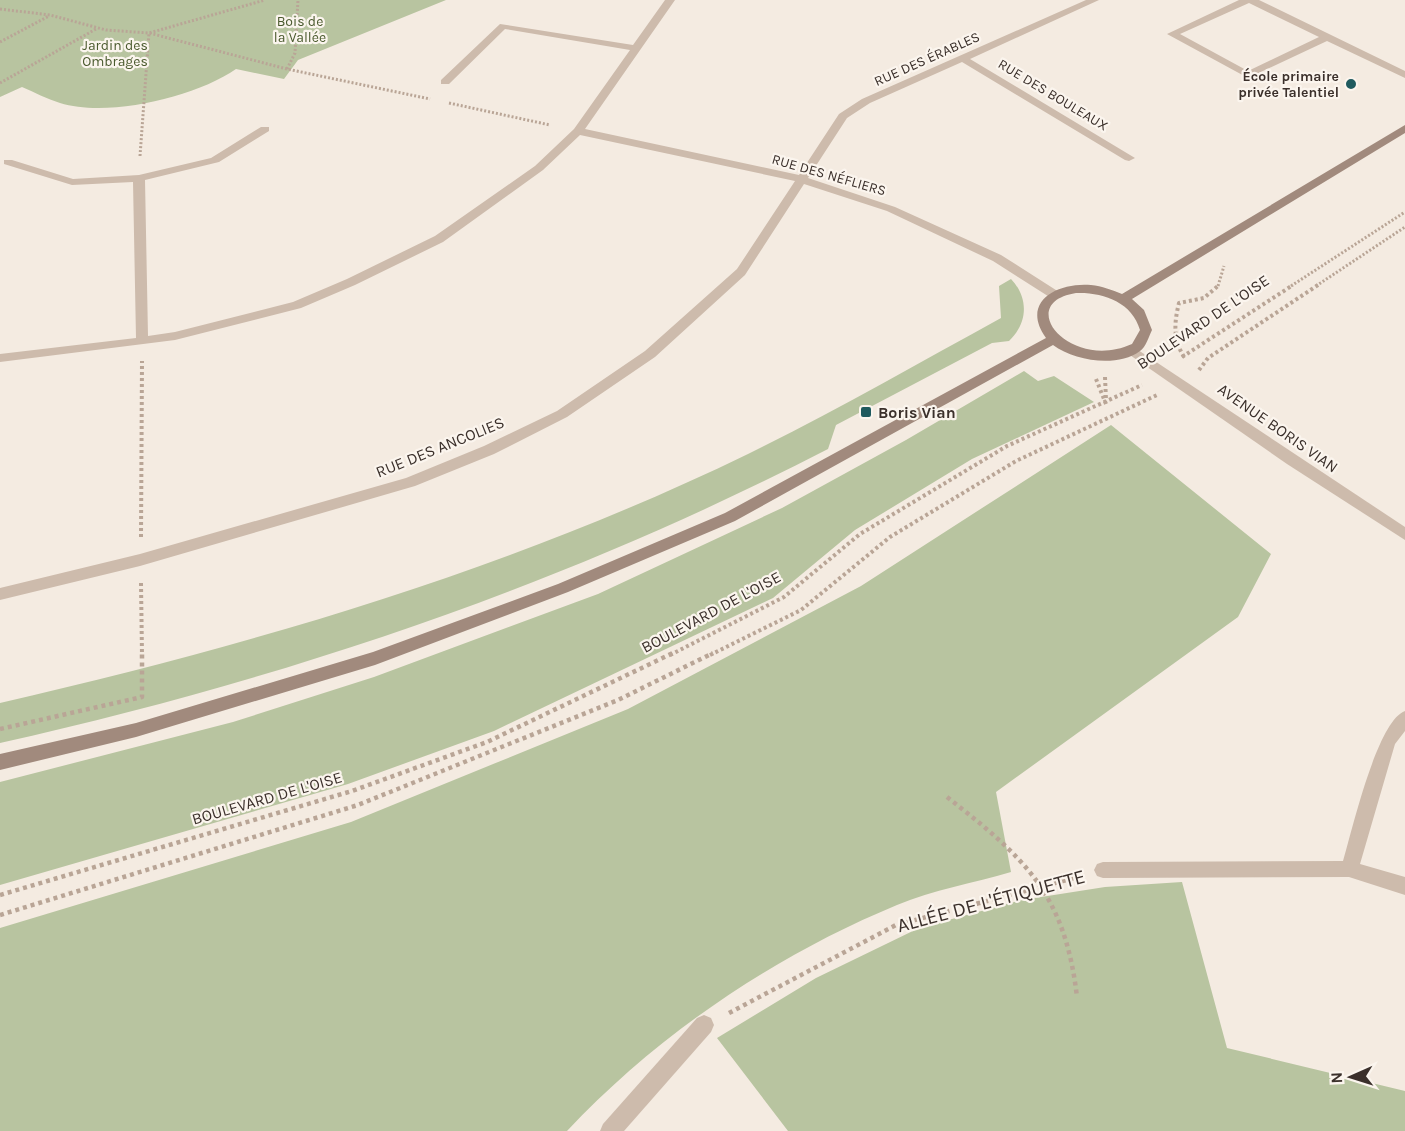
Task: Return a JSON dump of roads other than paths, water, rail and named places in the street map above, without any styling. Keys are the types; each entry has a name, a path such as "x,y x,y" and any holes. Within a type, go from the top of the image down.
{"main road":[{"path":"1123,299 1405,128"},
{"path":"1074,289 1092,289 1123,299 1139,311 1144,323 1144,337 1132,350 1113,356 1088,355 1073,350 1054,339 1045,328 1041,314 1046,302 1054,295 1074,289"},
{"path":"0,762 136,730 375,658 563,588 730,517 894,429 1054,339"}],"street":[{"path":"0,358 175,336 297,304 351,282 439,239 539,168 578,131 634,48 670,0"},
{"name":"RUE DES ÉRABLES","path":"800,179 843,116 866,101 1094,0"},
{"path":"1246,0 1172,34 1248,75 1328,37"},
{"path":"1251,0 1405,75"},
{"path":"445,82 503,26 634,48"},
{"name":"RUE DES BOULEAUX","path":"962,58 1129,158"},
{"path":"8,162 72,182 139,177 215,160 265,129"},
{"name":"RUE DES NÉFLIERS","path":"578,131 800,179 891,209 961,239 997,258 1054,295"},
{"path":"139,177 142,340"},
{"name":"RUE DES ANCOLIES","path":"0,594 140,560 410,482 489,450 562,414 650,354 741,272 800,179"},
{"name":"AVENUE BORIS VIAN","path":"1132,350 1405,534"},
{"path":"1349,869 1388,741 1405,718"},
{"name":"ALLÉE DE L'ÉTIQUETTE","path":"1103,870 1349,869 1405,886"},
{"path":"609,1131 704,1025"}],"place":[{"name":"École primaire privée Talentiel","path":"1351,84"},
{"name":"Boris Vian","path":"866,412"}],"park label":[{"name":"Bois de la Vallée","path":"300,30"},
{"name":"Jardin des Ombrages","path":"115,54"}]}
